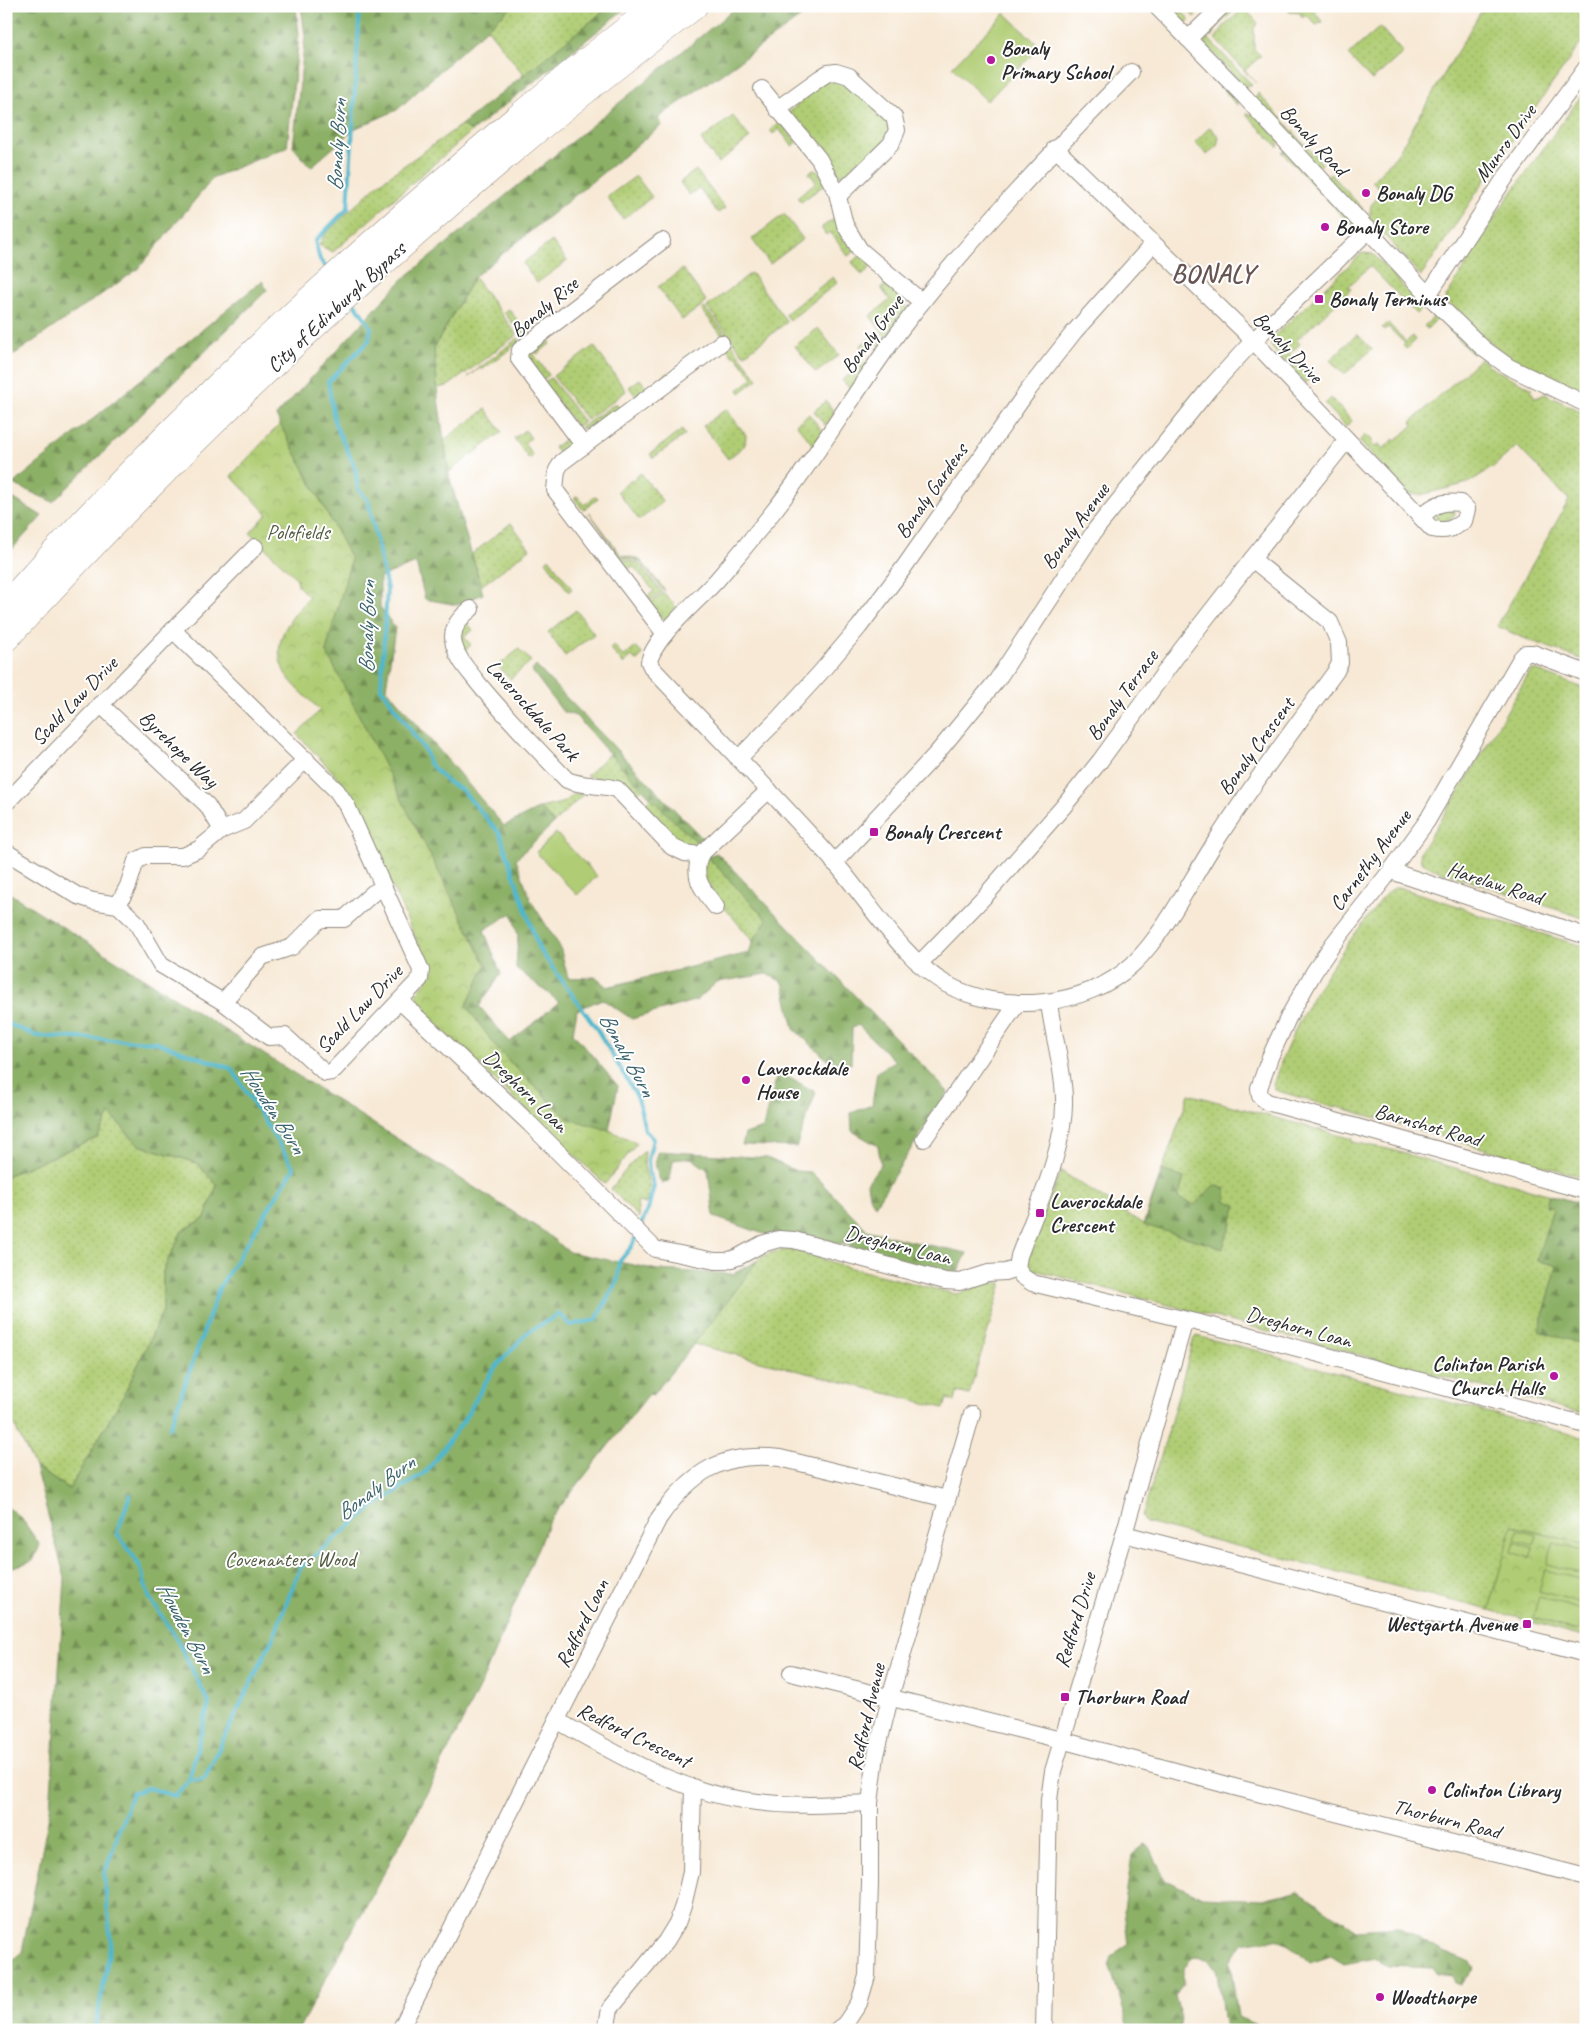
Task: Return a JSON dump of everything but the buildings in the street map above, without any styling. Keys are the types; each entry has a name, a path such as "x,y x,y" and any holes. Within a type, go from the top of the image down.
{"highway":[{"name":"City of Edinburgh Bypass","path":"6,607 80,526 170,435 362,267 488,143 659,6"},
{"name":"City of Edinburgh Bypass","path":"362,267 693,6"},
{"name":"City of Edinburgh Bypass","path":"6,637 320,305"}],"street":[{"name":"Bonaly Road","path":"1156,6 1369,230 1428,295 1484,349 1516,370 1586,404"},
{"path":"1188,40 1222,6"},
{"name":"Munro Drive","path":"1428,295 1503,181 1586,68"},
{"path":"777,108 828,73 836,72 849,76 894,117 897,130 890,144 838,196"},
{"name":"Bonaly Grove","path":"665,634 717,580 774,512 802,474 889,345 977,234 1055,148 1131,72"},
{"path":"762,89 819,160 838,196 845,226 860,250 922,302"},
{"name":"Bonaly Drive","path":"1055,148 1253,341 1422,517"},
{"name":"Bonaly Avenue","path":"834,862 931,760 991,686 1096,529 1181,421 1253,341 1369,230"},
{"name":"Bonaly Rise","path":"584,446 519,358 520,350 662,241"},
{"name":"Bonaly Gardens","path":"738,759 779,718 859,627 902,570 1029,388 1074,332 1154,244"},
{"path":"665,634 555,490 556,477 562,462 721,343"},
{"name":"Bonaly Terrace","path":"919,964 985,896 1063,807 1100,761 1181,650 1347,440"},
{"name":"Scald Law Drive","path":"6,803 255,546"},
{"name":"Bonaly Crescent","path":"665,634 650,656 649,662 652,668 769,790 834,862 900,944 919,964 947,984 978,996 1017,1004 1049,1003 1073,997 1103,984 1131,966 1155,940 1239,805 1340,663 1339,643 1330,622 1252,559"},
{"name":"Laverockdale Park","path":"471,610 462,616 457,623 454,630 453,643 462,664 496,707 567,780 578,785 604,785 617,789 672,846 685,853 700,854"},
{"name":"Scald Law Drive","path":"118,905 136,922 161,966 223,1002 269,1037 285,1036 325,1073 332,1072 400,1001 420,979 422,974 348,806 337,790 173,630"},
{"name":"Carnethy Avenue","path":"1260,1096 1259,1088 1270,1056 1289,1016 1314,972 1347,924 1392,869 1447,788 1497,699 1526,653 1533,653 1586,673"},
{"name":"Byrehope Way","path":"100,704 207,805 222,830"},
{"path":"6,852 78,896 93,901 118,905 128,886 136,861 146,856 183,856 199,849 222,830 244,821 306,759"},
{"path":"716,907 697,879 696,867 700,854 769,790"},
{"name":"Harelaw Road","path":"1392,869 1400,874 1586,936"},
{"path":"223,1002 262,957 292,947 320,919 344,919 373,893 383,888"},
{"name":"Dreghorn Loan","path":"400,1001 530,1124 655,1249 715,1261 738,1257 762,1244 779,1238 794,1240 945,1281 960,1282 988,1273 1005,1272 1017,1268 1022,1276 1032,1282 1186,1320 1586,1425"},
{"path":"1017,1268 1019,1256 1051,1169 1062,1124 1064,1100 1062,1070 1049,1003"},
{"path":"924,1139 938,1128 1017,1004"},
{"name":"Barnshot Road","path":"1260,1096 1267,1102 1586,1191"},
{"name":"Redford Drive","path":"1044,2030 1049,1800 1053,1771 1186,1320"},
{"name":"Redford Avenue","path":"837,2030 844,2024 859,2003 867,1976 870,1803 876,1755 890,1698 972,1414"},
{"name":"Redford Loan","path":"400,2030 558,1721 659,1518 682,1489 712,1466 727,1460 762,1456 780,1458 947,1499"},
{"path":"1124,1534 1586,1654"},
{"name":"Thorburn Road","path":"791,1673 1061,1740 1234,1787 1586,1877"},
{"name":"Redford Crescent","path":"558,1721 644,1768 693,1787 742,1800 813,1806 870,1803"},
{"path":"606,2030 610,2008 666,1942 683,1906 691,1872 693,1787"}],"green space":[{"path":"6,6 296,6 299,35 287,147 214,177 138,269 6,360"},
{"path":"301,6 513,6 397,110 356,128 311,167 293,147 305,36"},
{"path":"513,6 610,6 524,75 487,28"},
{"path":"610,6 629,6 472,131 461,125"},
{"path":"738,6 816,6 658,118 662,125 474,277 434,348 438,398 449,476 483,594 457,605 425,599 416,563 380,577 380,607 395,628 386,688 504,826 540,808 554,823 516,859 531,901 560,947 568,978 595,977 607,987 749,953 753,941 767,920 707,856 717,853 948,1092 875,1205 869,1196 867,1183 881,1164 878,1146 852,1131 851,1113 872,1105 877,1072 895,1061 858,1025 852,1028 851,1064 829,1061 794,1029 783,982 767,974 717,982 697,1000 632,1019 602,999 577,1010 573,1033 618,1086 609,1130 568,1119 499,1051 466,1006 486,965 326,651 351,559 276,416 402,280","holes":["512,913 518,936 516,968 559,1002 510,1042 479,1006 501,974 484,930"]},
{"path":"1165,6 1177,6 1190,20 1186,23 1181,22"},
{"path":"1184,6 1205,6 1194,17"},
{"path":"1234,6 1239,6 1219,25 1211,37 1208,34 1209,28"},
{"path":"1290,6 1321,6 1315,12 1323,22 1316,25 1308,16 1289,12"},
{"path":"1484,6 1586,6 1586,36 1493,168 1421,276 1369,218 1371,205 1383,192 1372,181 1396,156"},
{"path":"1244,8 1258,23 1254,28 1254,49 1261,56 1245,70 1256,83 1215,39 1224,26"},
{"path":"1005,13 1040,47 987,101 952,67"},
{"path":"1380,27 1403,53 1372,80 1348,55"},
{"path":"1207,37 1252,85 1244,86 1205,44"},
{"path":"1206,72 1214,72 1238,97 1238,106"},
{"path":"837,77 892,121 884,142 851,171 842,176 834,172 788,113 821,83"},
{"path":"1586,89 1586,393 1535,370 1498,349 1445,299 1500,209"},
{"path":"1258,93 1322,163 1319,169 1255,100"},
{"path":"1246,114 1255,114 1279,140 1278,147"},
{"path":"733,116 750,138 718,163 701,140"},
{"path":"780,122 797,143 792,146 779,129 773,134 770,130"},
{"path":"461,125 472,131 333,252 319,245 325,234 378,184"},
{"path":"1210,127 1219,137 1217,146 1207,155 1195,142"},
{"path":"1289,150 1358,227 1352,226 1282,152"},
{"path":"696,170 725,208 718,213 699,188 689,195 680,182"},
{"path":"817,170 827,183 801,202 797,197 816,182 809,173"},
{"path":"1330,173 1363,209 1361,215 1326,177"},
{"path":"636,176 652,197 623,219 607,197"},
{"path":"784,214 803,239 770,264 752,239"},
{"path":"837,217 856,250 848,256 830,232 826,235 822,229 822,227"},
{"path":"552,241 567,261 537,283 523,263"},
{"path":"1362,253 1373,254 1423,307 1416,314 1370,266 1349,286 1351,289 1297,340 1300,344 1289,354 1311,377 1305,383 1272,348 1272,338"},
{"path":"861,255 872,266 862,275 852,262"},
{"path":"683,269 707,302 682,320 658,287"},
{"path":"751,273 787,322 744,355 707,307"},
{"path":"474,277 517,335 448,386 437,388 434,348"},
{"path":"833,277 837,283 790,320 785,314"},
{"path":"262,281 267,290 53,502 13,484"},
{"path":"890,283 900,291 898,293 907,309 886,337 870,316 890,300 881,288"},
{"path":"705,308 727,336 724,338 702,310"},
{"path":"509,309 527,333 522,336 504,312"},
{"path":"1437,314 1474,353 1472,354 1438,318 1427,329 1424,326"},
{"path":"1388,323 1406,342 1413,336 1416,340 1406,349 1403,346 1405,344 1388,327 1384,330 1382,328"},
{"path":"818,328 839,355 816,373 795,346"},
{"path":"877,332 883,340 881,348 876,342 864,352 860,346"},
{"path":"1357,334 1372,349 1344,375 1330,360"},
{"path":"545,336 551,343 537,354 531,346"},
{"path":"518,338 521,341 482,370 480,368 468,377"},
{"path":"728,339 758,379 740,393 738,390 753,378 736,355 733,357 726,347 729,345 726,341"},
{"path":"594,346 626,391 587,420 553,376"},
{"path":"529,348 549,375 541,381 526,353"},
{"path":"1481,358 1492,368 1533,389 1531,391 1535,398 1545,394 1586,414 1586,661 1497,626 1569,500 1517,446 1493,467 1468,483 1420,495 1408,494 1359,441 1366,434 1373,441 1371,443 1375,447 1379,444 1383,449 1394,439 1396,441 1413,425 1411,422"},
{"path":"866,362 869,365 849,388 842,380"},
{"path":"669,372 671,374 638,399 629,387 640,379 647,388"},
{"path":"551,378 584,422 577,427 543,383"},
{"path":"1331,398 1352,421 1346,427 1325,404"},
{"path":"826,401 835,413 826,426 814,411"},
{"path":"616,403 621,410 607,421 591,429 580,428"},
{"path":"486,409 502,432 449,472 444,440"},
{"path":"726,409 746,435 745,445 728,459 703,426"},
{"path":"809,414 823,432 814,446 796,424"},
{"name":"Polofields","path":"280,424 351,559 326,651 486,965 466,1006 499,1051 568,1119 609,1130 637,1143 605,1184 415,1005 416,995 427,980 430,970 350,794 338,778 297,734 320,710 288,678 281,662 279,651 284,632 289,623 309,597 298,586 297,579 250,533 267,514 231,476"},
{"path":"525,430 531,438 524,443 533,456 529,459 514,438"},
{"path":"682,430 685,435 653,458 650,454"},
{"path":"569,437 567,448 561,456 554,447"},
{"path":"641,473 663,502 639,520 617,491"},
{"path":"6,494 42,516 6,556"},
{"path":"577,496 584,505 596,496 598,499 583,510 574,498"},
{"path":"1449,509 1455,512 1455,515 1446,521 1438,521 1435,516"},
{"path":"589,512 621,555 639,559 664,591 639,561 620,557"},
{"path":"585,514 619,559 638,563 662,592 649,601 646,598 654,591 633,566 626,571 583,516"},
{"path":"511,523 530,549 481,586 472,554"},
{"path":"549,558 572,589 569,592 546,561"},
{"path":"664,593 676,607 668,620 663,620 650,603"},
{"path":"576,610 594,634 565,656 548,632"},
{"path":"465,620 473,630 464,637 471,645 463,653 458,638"},
{"path":"614,645 623,657 636,647 642,654 637,662 632,656 623,664 610,648"},
{"path":"519,649 531,661 510,679 498,666"},
{"path":"536,666 703,839 702,846 651,798 576,716 563,712 532,671"},
{"path":"1531,670 1586,689 1586,919 1431,868 1421,862 1420,852 1459,792"},
{"path":"609,754 643,788 633,797 617,782 586,776"},
{"path":"585,793 554,823 540,808 565,802 574,794"},
{"path":"651,798 702,846 684,844 668,834 642,806"},
{"path":"556,833 597,876 577,895 536,852"},
{"path":"707,856 767,920 753,941 723,906 702,876"},
{"path":"1398,887 1458,906 1479,915 1586,947 1586,1178 1275,1090 1273,1085 1281,1062 1314,994 1356,932 1387,894"},
{"name":"Covenanters Wood","path":"6,891 543,1231 569,1252 658,1270 733,1274 758,1260 725,1305 653,1395 649,1394 549,1521 482,1682 419,1809 298,2030 6,2030 6,1965 22,1952 50,1810 65,1578 35,1467 69,1489 123,1397 163,1311 163,1271 182,1231 205,1218 217,1185 197,1163 139,1145 110,1114 97,1138 6,1176"},
{"path":"778,1072 816,1092 796,1147 742,1145 745,1134 763,1128"},
{"path":"1189,1094 1353,1139 1353,1142 1388,1149 1586,1205 1586,1414 1031,1269 1027,1266 1025,1261 1029,1246 1061,1171 1143,1224"},
{"path":"109,1113 139,1145 197,1163 217,1185 205,1218 182,1231 163,1271 163,1311 123,1397 69,1489 35,1467 6,1409 6,1176 97,1138"},
{"path":"645,1150 644,1166 650,1187 646,1204 637,1202 639,1218 611,1189 629,1166"},
{"path":"658,1151 767,1158 796,1171 811,1172 867,1230 967,1253 957,1274 936,1271 843,1244 767,1235 714,1217 708,1170 691,1158 673,1160 670,1180 662,1184 656,1168"},
{"path":"1162,1170 1184,1178 1178,1198 1194,1205 1214,1185 1226,1189 1226,1201 1237,1205 1223,1248 1144,1225"},
{"path":"1549,1195 1586,1205 1586,1345 1539,1331 1557,1266 1537,1260 1553,1208 1546,1206"},
{"path":"782,1250 795,1250 843,1266 956,1294 984,1284 1002,1283 969,1395 957,1392 955,1401 947,1399 944,1408 694,1344 758,1260 767,1254"},
{"path":"1196,1336 1586,1438 1586,1545 1513,1526 1489,1610 1146,1523 1142,1517"},
{"path":"6,1506 21,1518 40,1545 33,1561 6,1569"},
{"path":"1512,1526 1586,1545 1586,1637 1489,1610"},
{"path":"1518,1530 1537,1535 1534,1545 1515,1540"},
{"path":"1514,1542 1533,1548 1530,1558 1511,1552"},
{"path":"1553,1543 1586,1552 1586,1575 1547,1564"},
{"path":"1545,1570 1586,1581 1585,1604 1539,1591"},
{"path":"1539,1597 1585,1610 1579,1631 1533,1618"},
{"path":"1144,1844 1150,1848 1165,1880 1202,1897 1263,1900 1299,1891 1356,1930 1399,1927 1443,1952 1471,1963 1475,1968 1461,1985 1455,1983 1452,1976 1437,1974 1433,1968 1387,1966 1375,1958 1344,1964 1331,1956 1310,1963 1293,1948 1279,1941 1264,1940 1242,1943 1230,1962 1238,2017 1268,2030 1225,2030 1217,1972 1208,1959 1194,1957 1183,1969 1183,1983 1175,1997 1181,2019 1179,2030 1130,2030 1109,1964 1111,1956 1128,1944 1124,1910 1132,1855"}],"waterway":[{"name":"Bonaly Burn","path":"329,271 320,260 315,241 348,208 360,6"},
{"name":"Bonaly Burn","path":"354,302 371,327 369,340 328,382 335,424 355,467 358,489 368,500 387,589 381,688 426,752 429,763 446,781 462,790 500,834 539,949 595,1026 638,1098 645,1130 653,1139 648,1160 649,1172 654,1186 648,1209 640,1227"},
{"name":"Howden Burn","path":"6,1023 37,1036 156,1042 232,1069 294,1168 219,1288 170,1427"},
{"name":"Bonaly Burn","path":"95,2030 111,1942 104,1875 132,1793 148,1788 175,1796 189,1780 204,1779 274,1636 300,1568 374,1506 427,1471 464,1420 492,1371 527,1333 559,1314 570,1325 596,1320 618,1279 619,1262 632,1246 636,1236"},
{"name":"Howden Burn","path":"130,1495 117,1533 140,1566 149,1597 175,1636 209,1703 189,1780"}],"place":[{"name":"Bonaly Primary School","path":"991,60"},
{"name":"Bonaly DG","path":"1366,193"},
{"name":"Bonaly Store","path":"1325,227"},
{"name":"Bonaly Terminus","path":"1319,299"},
{"name":"Bonaly Crescent","path":"874,832"},
{"name":"Laverockdale House","path":"746,1080"},
{"name":"Laverockdale Crescent","path":"1040,1213"},
{"name":"Colinton Parish Church Halls","path":"1554,1376"},
{"name":"Westgarth Avenue","path":"1527,1624"},
{"name":"Thorburn Road","path":"1065,1697"},
{"name":"Colinton Library","path":"1432,1790"},
{"name":"Woodthorpe","path":"1380,1997"}],"district":[{"name":"BONALY","path":"1213,273"}]}
